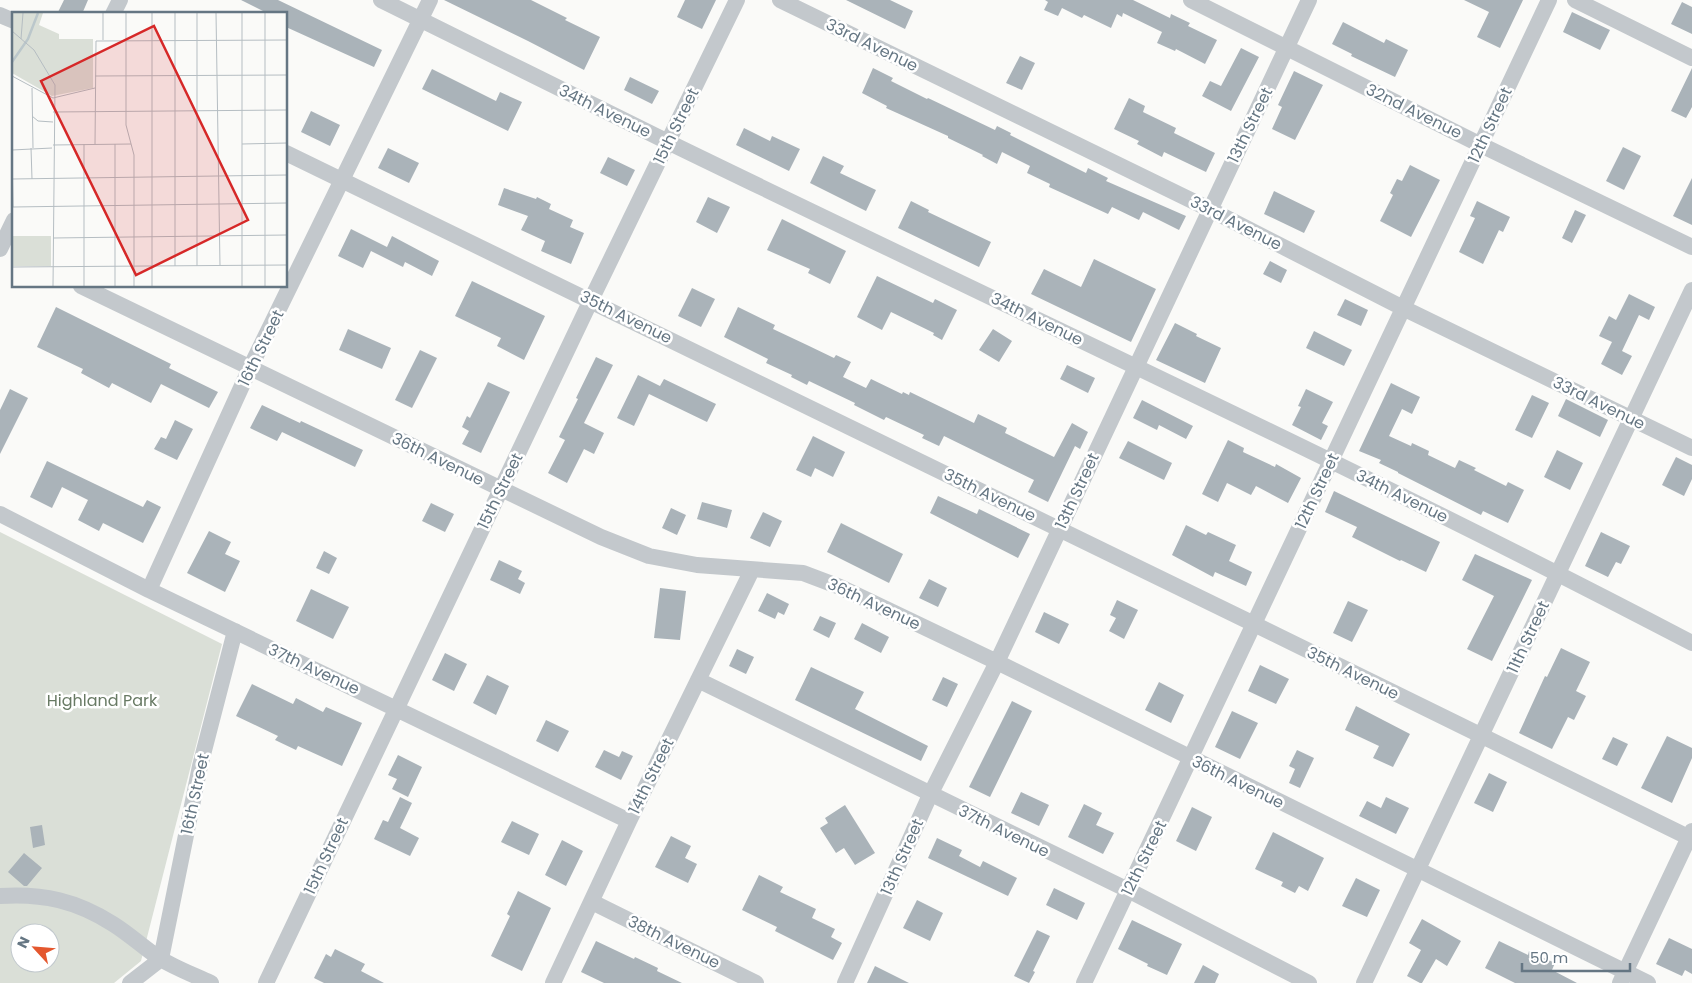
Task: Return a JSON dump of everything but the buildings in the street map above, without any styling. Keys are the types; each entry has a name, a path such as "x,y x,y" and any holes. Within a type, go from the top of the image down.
{"street":[{"path":"114,12 120,0"},
{"name":"34th Avenue","path":"381,0 668,143 1331,461 1558,573 1692,643"},
{"name":"16th Street","path":"149,590 250,368 430,0"},
{"name":"15th Street","path":"266,983 590,300 737,0"},
{"name":"33rd Avenue","path":"780,0 1209,209 1404,308 1692,448"},
{"name":"32nd Avenue","path":"1191,0 1481,145 1692,247"},
{"name":"13th Street","path":"845,983 930,795 997,662 1309,0"},
{"name":"12th Street","path":"1084,983 1550,0"},
{"path":"1575,0 1692,58"},
{"path":"0,14 12,20"},
{"name":"35th Avenue","path":"288,154 1481,736 1691,836"},
{"path":"4,249 12,226"},
{"name":"36th Avenue","path":"85,288 601,537 649,556 697,565 804,573 840,587 997,662 1418,870 1623,978 1648,983"},
{"name":"11th Street","path":"1364,983 1692,290"},
{"name":"37th Avenue","path":"0,514 149,590 629,820"},
{"name":"14th Street","path":"553,983 629,820 752,570"},
{"name":"16th Street","path":"161,959 200,766 235,631"},
{"name":"37th Avenue","path":"698,680 930,795 1128,890 1309,983"},
{"path":"1623,978 1691,836"},
{"path":"0,896 26,895 74,903 112,923 161,959 211,983"},
{"name":"38th Avenue","path":"592,902 756,983"},
{"path":"130,983 161,959"}],"green space":[{"name":"Highland Park","path":"0,532 222,644 141,961 114,983 0,983"}]}
